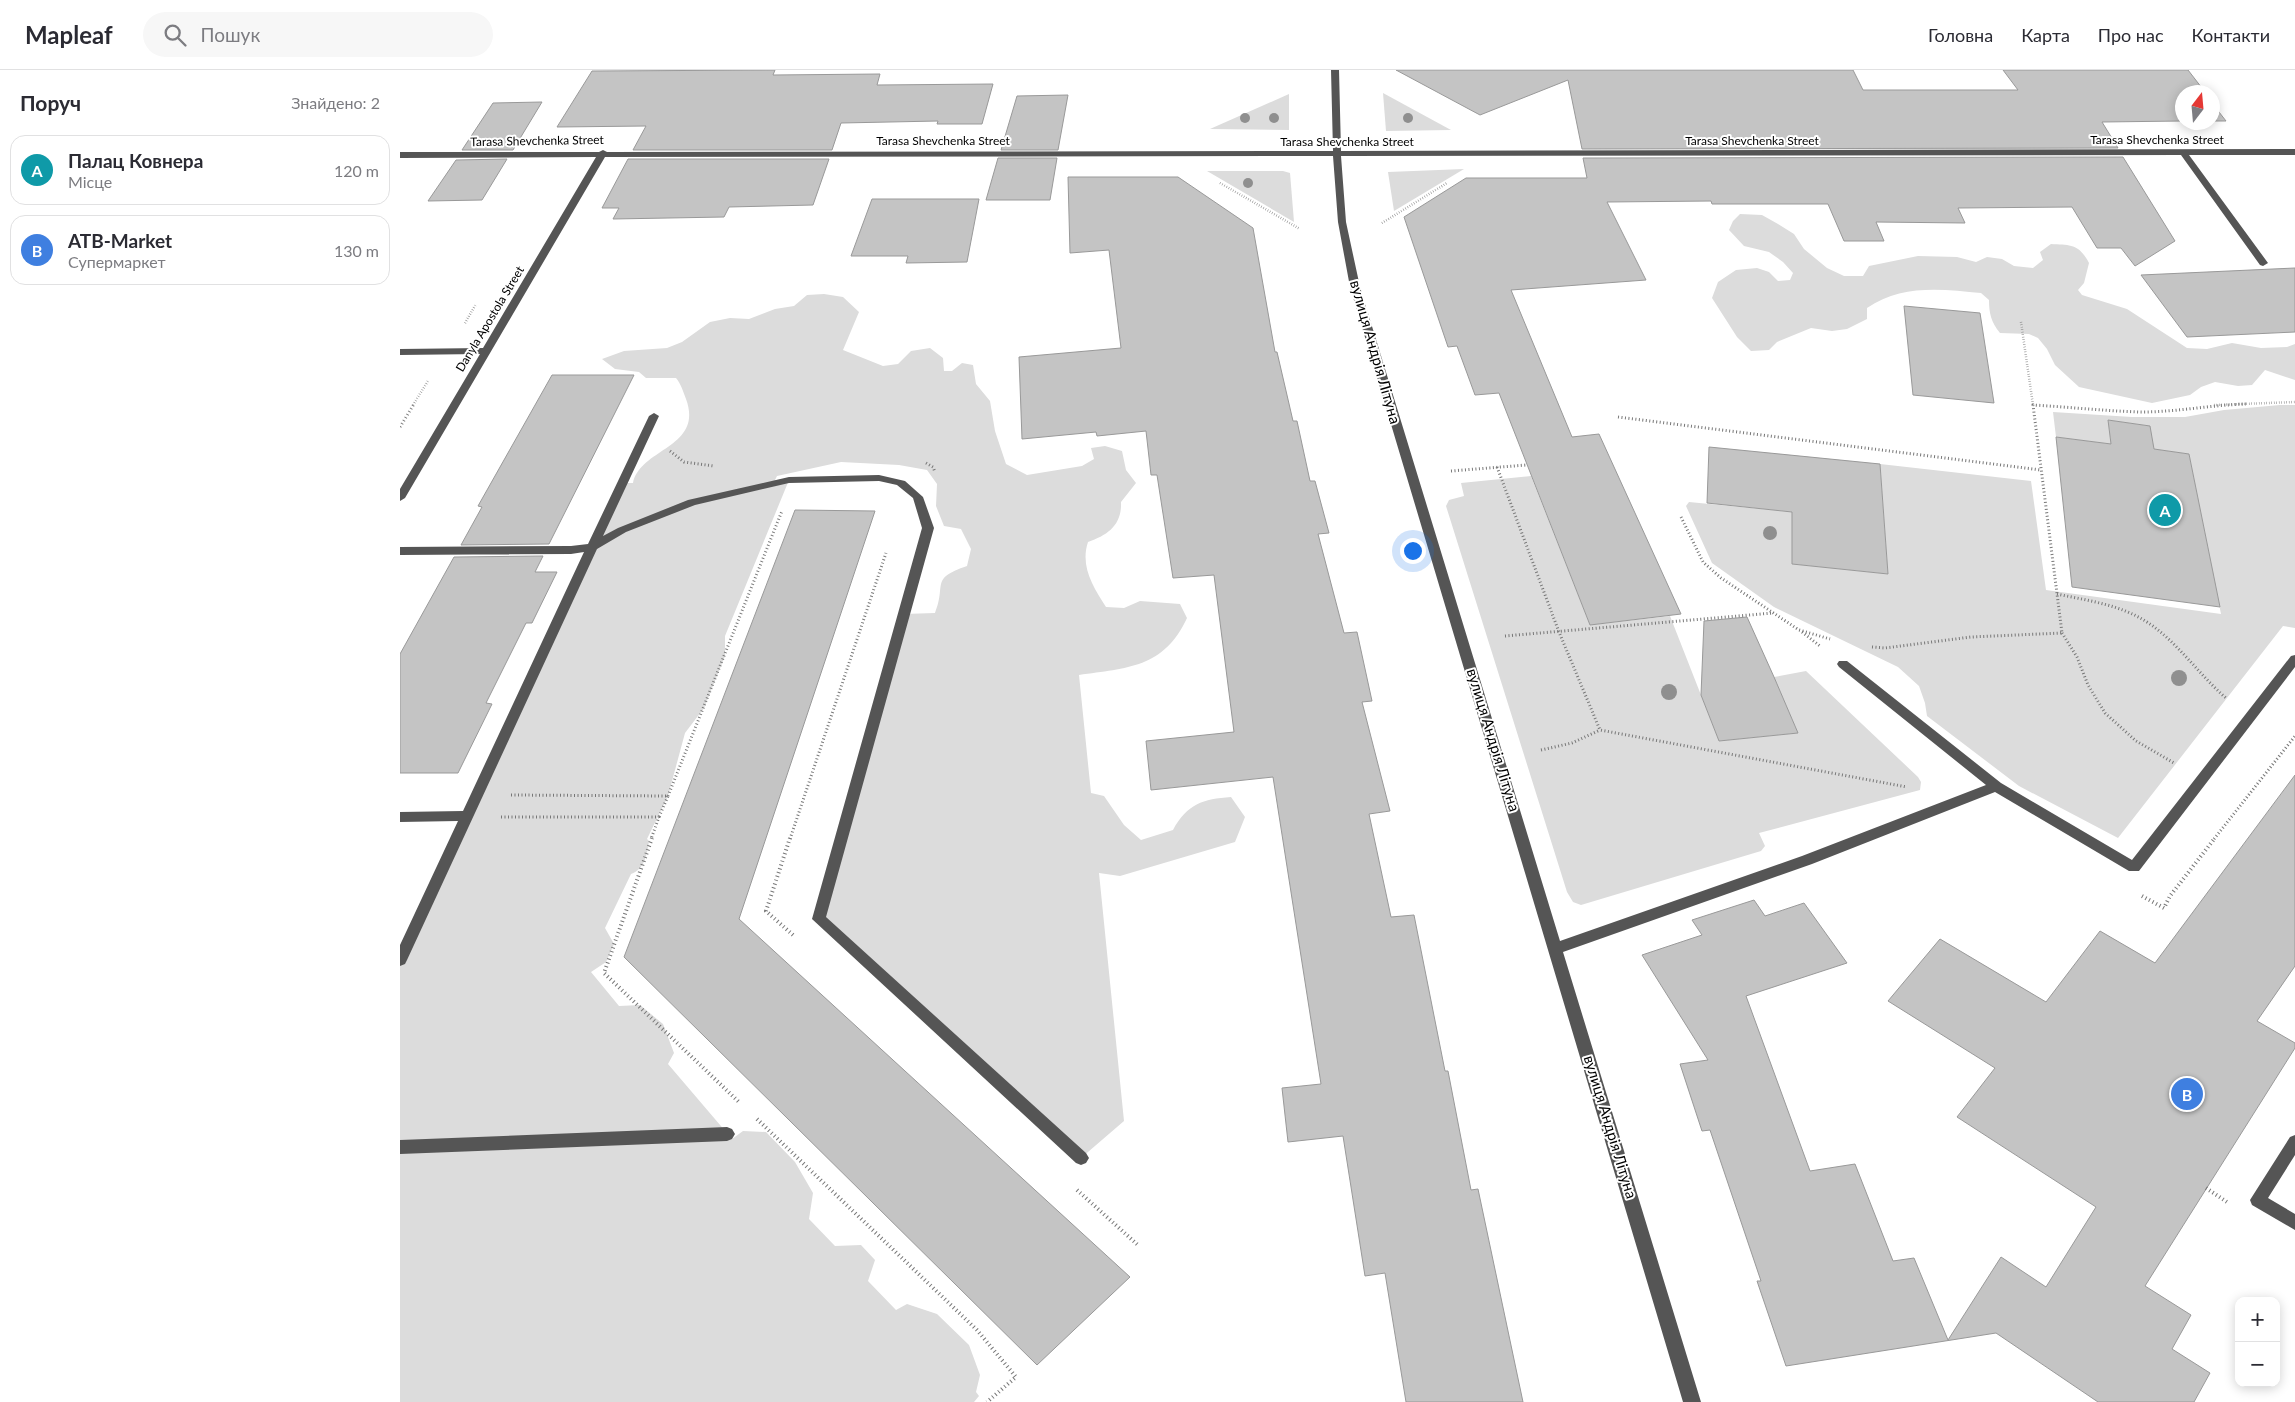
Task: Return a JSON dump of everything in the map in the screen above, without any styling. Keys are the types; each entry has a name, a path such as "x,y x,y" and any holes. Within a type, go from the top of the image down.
{"street":[{"name":"вулиця Андрія Літуна","path":"1335,70 1337,154 1342,222 1358,296 1557,948 1692,1402"},
{"name":"Tarasa Shevchenka Street","path":"400,155 603,153 2295,152"},
{"name":"Danyla Apostola Street","path":"400,498 603,153"},
{"path":"2184,153 2263,263"},
{"path":"400,352 486,351"},
{"path":"400,960 465,816 654,416"},
{"path":"400,551 571,550 592,547 622,530 692,502 789,480 879,478 901,483 918,497 928,528 819,920 1081,1158"},
{"path":"1842,664 1996,786 2134,866 2295,659"},
{"path":"1557,948 1807,860 1996,786"},
{"path":"400,817 465,816"},
{"path":"400,1148 727,1134"},
{"path":"2295,1142 2258,1200 2295,1223"}],"path":[{"path":"1215,181 1300,229"},
{"path":"467,319 477,303"},
{"path":"2021,322 2062,633 2077,657 2088,685 2105,713 2136,741 2202,780"},
{"path":"2033,406 2141,412 2179,410 2215,405 2295,402"},
{"path":"1618,417 2041,470"},
{"path":"1452,471 1526,465"},
{"path":"1497,467 1559,632 1600,730"},
{"path":"1681,517 1703,562 1721,578 1800,630 1836,641"},
{"path":"2057,594 2130,613 2151,625 2209,684 2230,701 2254,711"},
{"path":"1505,636 1774,612"},
{"path":"1865,646 1885,648 1972,637 2062,633"},
{"path":"1541,750 1572,742 1600,730 1911,788"},
{"path":"475,795 668,796 604,973 748,1110"},
{"path":"465,816 659,818"},
{"path":"755,1117 977,1330 1016,1377 987,1402"}],"shaded area":[{"path":"1383,93 1451,130 1386,131"},
{"path":"1289,94 1289,130 1210,129"},
{"path":"1464,169 1394,211 1388,172"},
{"path":"1207,171 1283,171 1290,173 1294,222"},
{"path":"1740,214 1762,215 1778,224 1794,234 1804,249 1827,268 1844,276 1863,276 1869,266 1918,256 1957,257 1976,262 1987,257 2002,259 2014,266 2033,268 2043,260 2040,252 2051,244 2074,247 2082,252 2089,263 2084,283 2078,290 2082,295 2127,309 2187,348 2207,349 2232,343 2261,348 2287,347 2295,344 2295,380 2265,370 2252,385 2238,386 2215,382 2201,387 2190,395 2152,403 2079,387 2055,365 2047,349 2038,338 2029,334 2000,333 1991,317 1989,300 1981,293 1952,290 1922,290 1894,295 1880,300 1867,308 1867,319 1847,329 1832,331 1811,328 1777,342 1769,350 1751,351 1737,337 1712,298 1718,282 1736,270 1757,268 1769,272 1778,281 1790,280 1793,273 1783,262 1769,252 1744,246 1729,230 1733,221"},
{"path":"824,294 843,297 859,312 843,350 883,366 898,364 911,351 930,348 943,358 944,371 952,371 962,363 973,365 976,384 990,401 995,431 1006,464 1027,475 1082,466 1094,459 1091,448 1105,446 1122,451 1126,470 1136,483 1121,502 1119,517 1112,528 1102,536 1088,542 1086,559 1089,576 1106,607 1124,608 1140,601 1180,604 1187,618 1178,635 1167,647 1142,663 1079,675 1091,793 1104,796 1124,825 1141,840 1173,830 1178,821 1190,809 1212,799 1231,797 1245,817 1235,842 1120,876 1099,873 1124,1121 1081,1158 819,919 904,614 935,613 943,579 967,566 971,549 961,529 944,526 936,506 937,484 927,470 899,465 841,462 777,476 775,480 789,480 725,636 725,656 704,708 685,733 668,796 647,839 649,841 642,865 636,872 631,874 605,928 614,944 606,962 591,972 619,1006 640,1005 663,1024 674,1053 668,1064 732,1139 743,1131 766,1132 795,1162 813,1193 809,1219 835,1246 861,1245 875,1260 868,1281 896,1310 907,1304 937,1314 969,1345 980,1375 976,1392 979,1396 974,1402 400,1402 400,960 622,483 633,483 638,471 647,462 679,438 686,428 689,415 686,399 681,385 676,378 646,378 639,372 615,369 602,359 624,351 667,348 682,342 710,322 730,318 749,319 775,309 794,306 807,295"},
{"path":"2295,405 2295,628 2283,626 2118,838 2019,786 1927,716 1919,686 1898,667 1774,607 1712,563 1686,506 1689,502 1792,512 1792,564 1888,574 1880,464 2031,481 2046,590 2221,614 2189,454 2154,449 2149,426 2108,420 2111,444 2056,437 2053,412 2132,417 2185,417 2224,410"},
{"path":"1531,476 1590,625 1670,616 1719,741 1798,733 1774,677 1806,671 1918,777 1921,782 1920,790 1759,833 1765,846 1761,851 1581,905 1573,902 1567,892 1446,506 1449,500 1464,496 1461,483"}],"building":[{"path":"775,70 773,75 880,74 877,85 993,84 982,124 937,124 938,121 841,123 832,150 633,150 646,126 557,127 592,71"},
{"path":"1396,70 1853,70 1863,90 2018,90 2003,70 2188,70 2200,85 2175,85 2175,121 2102,122 2118,148 1582,149 1568,80 1480,115"},
{"path":"1068,95 1058,150 1001,150 1017,96"},
{"path":"542,102 513,150 462,150 493,103"},
{"path":"2220,113 2226,121 2220,121"},
{"path":"2123,157 2175,241 2135,266 2121,248 2097,248 2072,207 1958,208 1965,223 1876,222 1884,241 1844,241 1828,204 1712,204 1711,201 1607,202 1646,280 1511,290 1572,437 1599,434 1681,614 1590,625 1499,393 1475,395 1457,346 1448,347 1404,217 1466,178 1587,178 1583,158"},
{"path":"998,158 1057,158 1050,200 986,200"},
{"path":"507,159 482,200 428,201 456,160"},
{"path":"628,159 829,159 813,205 729,207 724,217 613,219 619,208 602,208"},
{"path":"1068,177 1178,177 1253,228 1275,352 1277,352 1293,421 1297,421 1310,481 1315,481 1329,533 1318,534 1344,633 1357,632 1372,701 1362,702 1390,811 1369,814 1391,917 1414,915 1445,1071 1448,1071 1471,1190 1478,1189 1523,1402 1406,1402 1385,1273 1365,1276 1343,1136 1288,1142 1282,1088 1321,1084 1273,777 1151,790 1146,741 1234,732 1214,575 1173,578 1157,475 1151,475 1146,431 1097,436 1096,432 1022,439 1019,357 1121,348 1109,250 1070,253"},
{"path":"872,199 979,199 967,262 906,263 908,256 851,256"},
{"path":"2295,268 2295,332 2187,337 2141,275"},
{"path":"1904,306 1980,313 1994,403 1913,395"},
{"path":"552,375 634,375 549,544 461,545 482,507 478,506"},
{"path":"2108,420 2150,426 2154,449 2189,454 2220,607 2072,587 2056,437 2111,444"},
{"path":"1709,447 1880,464 1888,574 1792,564 1792,512 1707,503"},
{"path":"795,510 875,511 739,919 1130,1277 1037,1365 624,957"},
{"path":"543,556 535,572 557,572 532,623 526,623 486,703 492,704 458,773 400,773 400,654 454,557"},
{"path":"1747,617 1798,733 1719,741 1701,695 1704,621"},
{"path":"2295,775 2295,966 2257,1021 2295,1043 2295,1048 2145,1286 2191,1315 2172,1349 2210,1373 2194,1402 2098,1402 1996,1333 1786,1366 1757,1281 1761,1281 1710,1130 1702,1131 1680,1064 1708,1060 1642,955 1702,935 1692,920 1754,900 1765,916 1804,903 1847,963 1746,996 1810,1171 1855,1164 1893,1261 1914,1258 1948,1340 2001,1257 2046,1287 2096,1207 1957,1117 1995,1068 1888,1001 1940,939 2046,1002 2100,931 2155,963"}],"place":[{"name":"Палац Ковнера","path":"2165,510"},
{"name":"ATB-Market","path":"2187,1094"}]}
